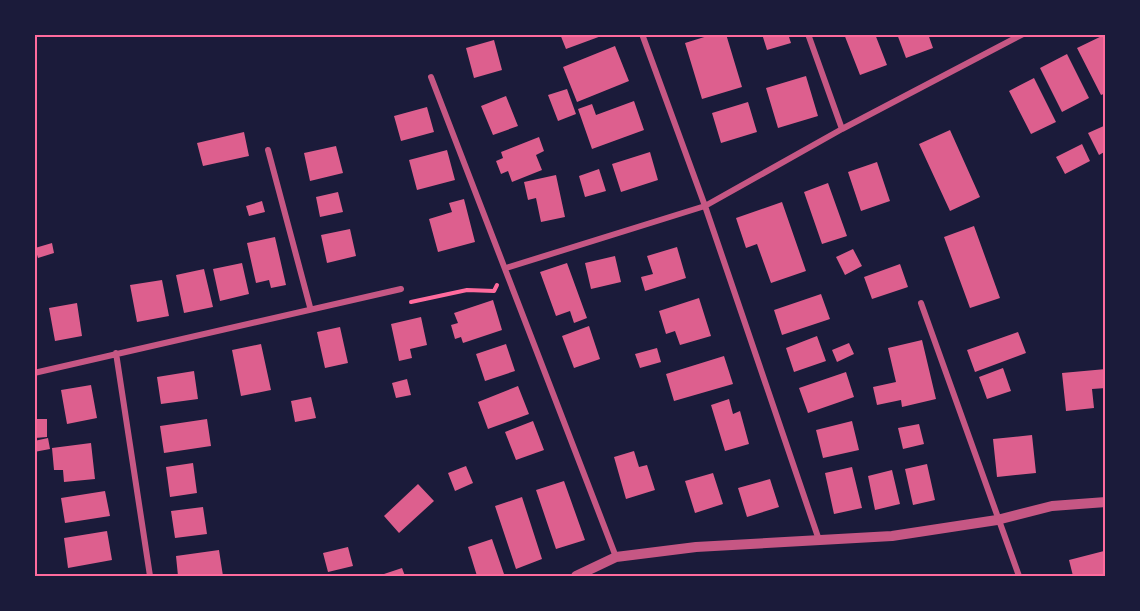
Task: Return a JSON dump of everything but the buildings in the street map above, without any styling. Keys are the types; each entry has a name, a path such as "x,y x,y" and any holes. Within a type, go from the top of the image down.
{"street":[{"path":"642,34 705,206 819,541"},
{"path":"808,34 842,129"},
{"path":"506,268 705,206 842,129 1023,34"},
{"path":"431,77 616,557"},
{"path":"268,150 310,307"},
{"path":"34,373 310,307 401,289"},
{"path":"921,303 1019,576"},
{"path":"116,353 150,576"},
{"path":"576,576 616,557 696,547 892,536 997,520 1052,506 1106,502"}],"path":[{"path":"411,302 467,290 494,291 506,268"}]}
